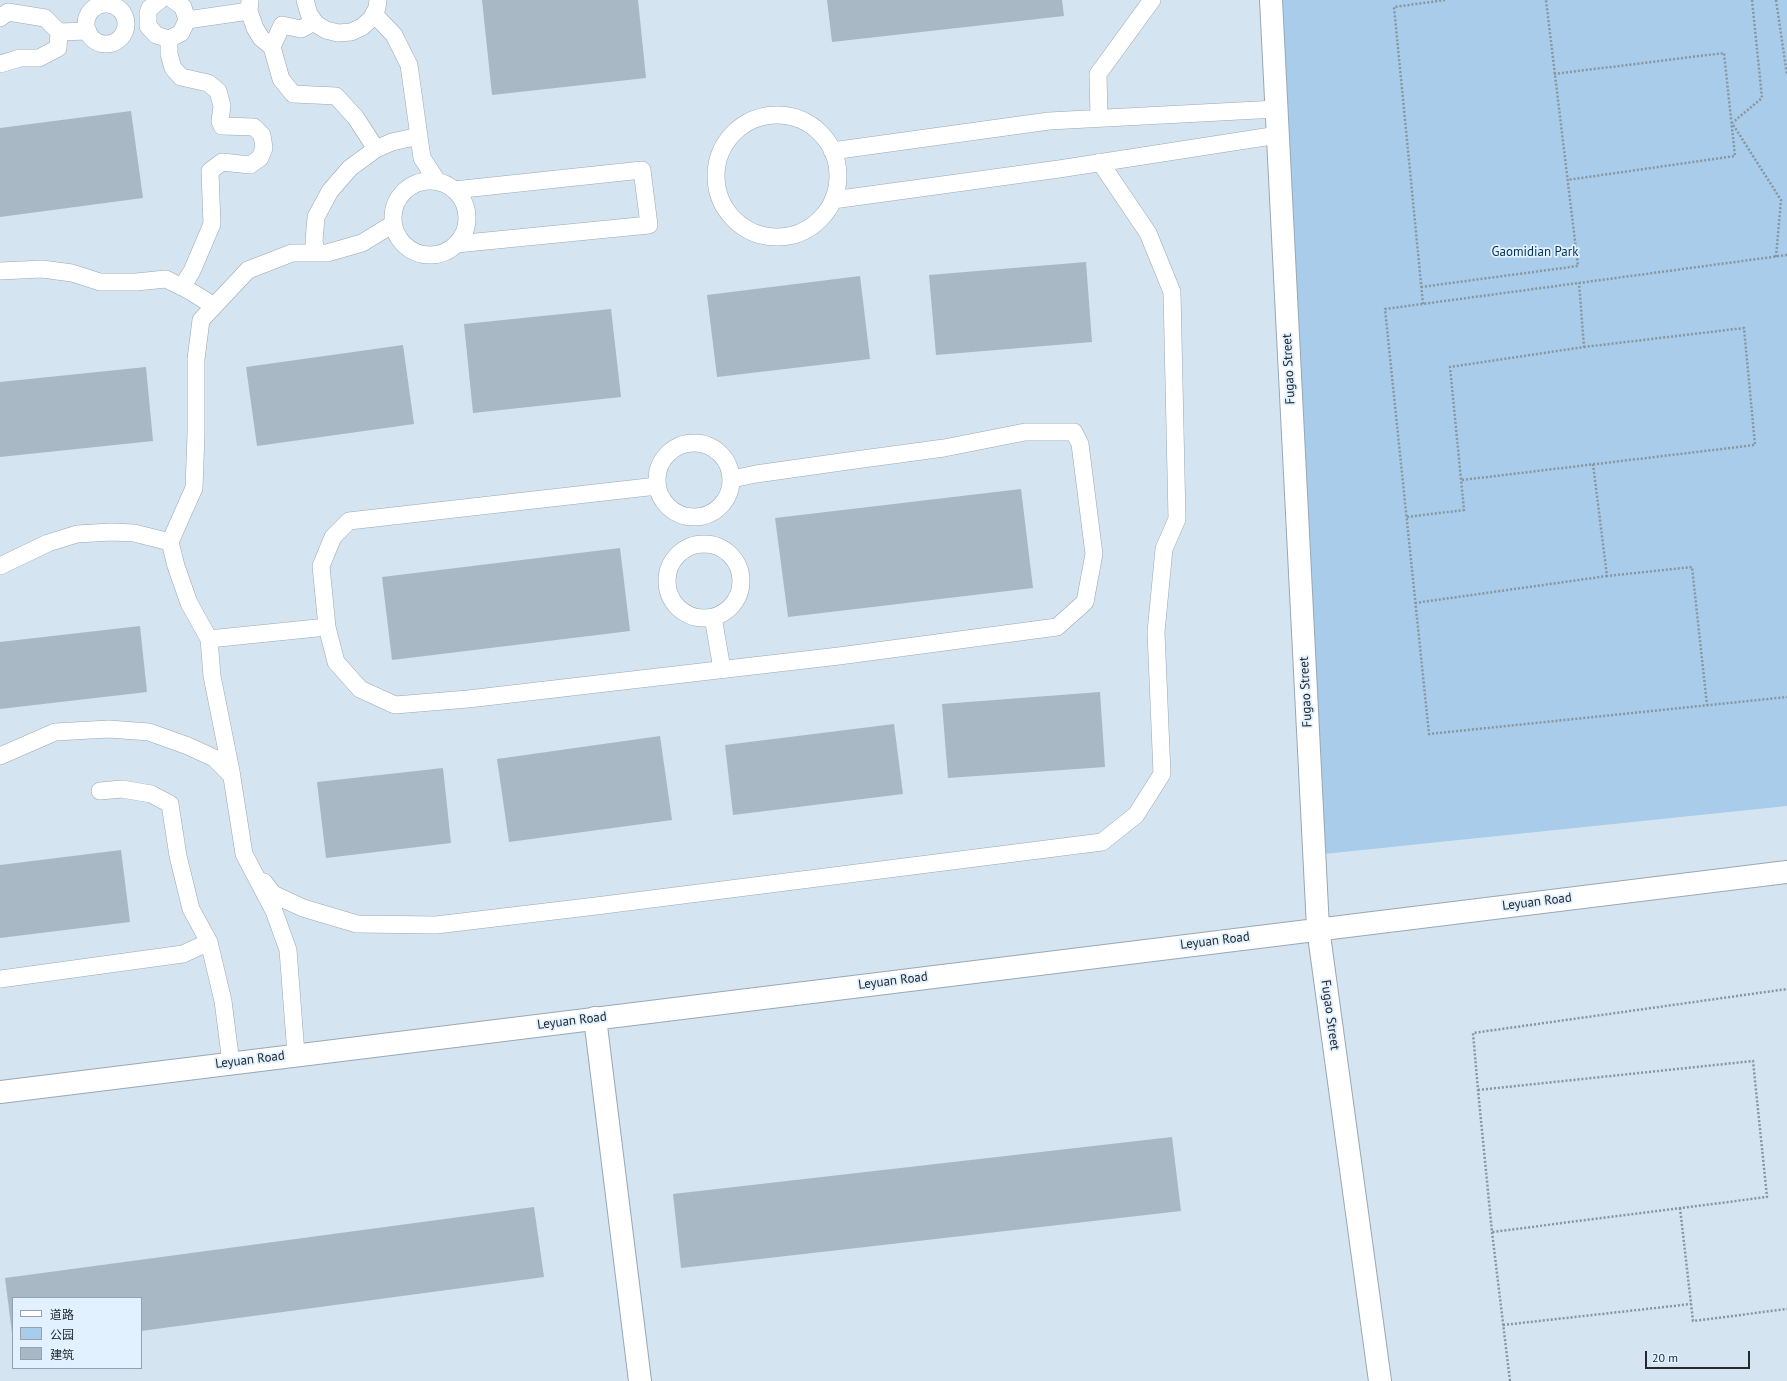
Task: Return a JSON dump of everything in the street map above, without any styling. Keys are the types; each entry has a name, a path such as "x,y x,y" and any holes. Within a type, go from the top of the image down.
{"street":[{"name":"Fugao Street","path":"1271,0 1318,928 1380,1381"},
{"name":"Leyuan Road","path":"0,1092 1318,928 1787,872"},
{"path":"595,1018 640,1381"}],"lane":[{"path":"160,0 150,8 147,20 151,31 156,35 169,39 181,33 187,20 184,7 173,0"},
{"path":"305,0 308,14 314,22 326,30 338,33 351,32 362,28 371,19 376,7"},
{"path":"1099,118 1098,74 1152,0"},
{"path":"105,4 118,8 123,13 126,23 124,33 115,43 108,44 95,41 88,31 87,19 94,9 105,4"},
{"path":"187,20 250,6 255,28 261,38 272,47 281,78 293,94 336,96 356,118 376,149"},
{"path":"376,7 394,35 409,64 422,158 437,181"},
{"path":"0,18 8,12 45,18 59,32 88,31"},
{"path":"126,23 147,20"},
{"path":"272,47 282,25 301,29 314,22"},
{"path":"0,64 20,58 39,58 58,48 59,32"},
{"path":"169,39 169,54 173,68 181,77 208,83 218,91 222,106 220,121 222,126 254,127 262,135 264,148 260,158 250,165 222,162 210,171 212,224 192,272 182,287"},
{"path":"832,151 1049,121 1277,109"},
{"path":"778,115 799,120 817,130 832,151 837,163 838,182 833,200 823,216 808,229 790,236 771,237 753,233 736,222 723,206 716,185 717,164 724,144 739,129 757,118 778,115"},
{"path":"833,200 1278,135"},
{"path":"316,253 314,241 316,218 330,191 350,168 376,149 392,142 420,136"},
{"path":"244,854 273,894 303,908 357,924 436,924 596,906 1102,842 1136,815 1162,774 1156,632 1164,548 1177,519 1172,292 1148,233 1100,162"},
{"path":"454,190 642,170 649,225 456,244"},
{"path":"425,181 437,181 454,190 465,205 467,217 465,229 456,244 450,249 439,254 426,255 414,251 404,245 396,235 393,224 393,212 396,201 403,191 413,184 425,181"},
{"path":"296,1054 288,950 274,911 244,854 232,776 212,676 209,639 189,603 176,566 170,542 194,488 196,359 201,320 248,270 292,253 327,253 362,243 393,224"},
{"path":"0,272 42,269 72,273 100,282 136,282 166,279 214,306"},
{"path":"657,486 348,521 333,537 322,566 327,627 336,662 360,689 395,705 468,699 839,656 1057,627 1085,602 1094,554 1080,444 1074,432 1025,432 944,448 848,460 756,474 732,480"},
{"path":"689,443 702,443 713,448 723,456 729,467 732,480 730,492 724,503 715,511 703,516 691,517 678,514 661,498 657,486 657,474 661,463 668,453 689,443"},
{"path":"696,517 699,544"},
{"path":"0,566 48,543 77,534 111,532 134,533 170,542"},
{"path":"699,544 712,545 723,549 733,557 739,568 742,580 740,593 734,604 725,612 713,617 700,618 688,615 678,608 671,598 667,587 667,576 671,564 678,555 688,548 699,544"},
{"path":"713,617 722,669"},
{"path":"209,639 327,627"},
{"path":"0,756 55,732 109,728 133,730 149,732 188,746 214,758 232,776"},
{"path":"100,791 122,789 151,794 170,804 178,856 191,909 209,942 223,1001 231,1063"},
{"path":"0,979 183,954 209,942"}],"path":[{"path":"1423,304 1394,7 1445,0"},
{"path":"1421,287 1578,266 1546,0"},
{"path":"1732,123 1762,98 1752,0"},
{"path":"1776,0 1787,75"},
{"path":"1554,74 1724,53 1735,156 1567,180"},
{"path":"1732,123 1781,200 1776,257"},
{"path":"1787,255 1385,309 1429,734 1787,697"},
{"path":"1579,283 1584,347"},
{"path":"1407,517 1464,510 1450,367 1584,347 1744,328 1755,445 1462,480"},
{"path":"1593,464 1607,576"},
{"path":"1415,603 1607,576 1692,567 1707,705"},
{"path":"1510,1381 1492,1232 1473,1033 1787,989"},
{"path":"1478,1090 1753,1061 1767,1197 1492,1232"},
{"path":"1680,1208 1693,1321 1787,1309"},
{"path":"1503,1326 1691,1304"}],"green space":[{"name":"Gaomidian Park","path":"1271,0 1787,0 1787,806 1314,855"}],"building":[{"path":"482,0 638,0 646,78 492,95"},
{"path":"827,0 1062,0 1064,16 832,42"},
{"path":"131,111 143,198 0,217 0,128"},
{"path":"1086,262 1092,342 936,355 929,275"},
{"path":"860,276 870,359 717,377 707,295"},
{"path":"611,309 621,397 473,413 464,324"},
{"path":"403,345 414,424 257,446 246,367"},
{"path":"146,367 153,441 0,457 0,382"},
{"path":"1021,489 1033,588 788,617 775,518"},
{"path":"620,548 630,631 392,660 382,577"},
{"path":"140,626 147,692 0,709 0,642"},
{"path":"1100,692 1105,767 948,778 942,704"},
{"path":"894,724 903,794 733,815 725,745"},
{"path":"660,736 672,820 509,842 497,759"},
{"path":"443,768 451,843 326,858 317,782"},
{"path":"121,850 130,922 0,938 0,865"},
{"path":"1172,1137 1181,1211 681,1268 673,1194"},
{"path":"534,1207 544,1277 142,1331 142,1297 12,1297 12,1333 5,1278"}]}
